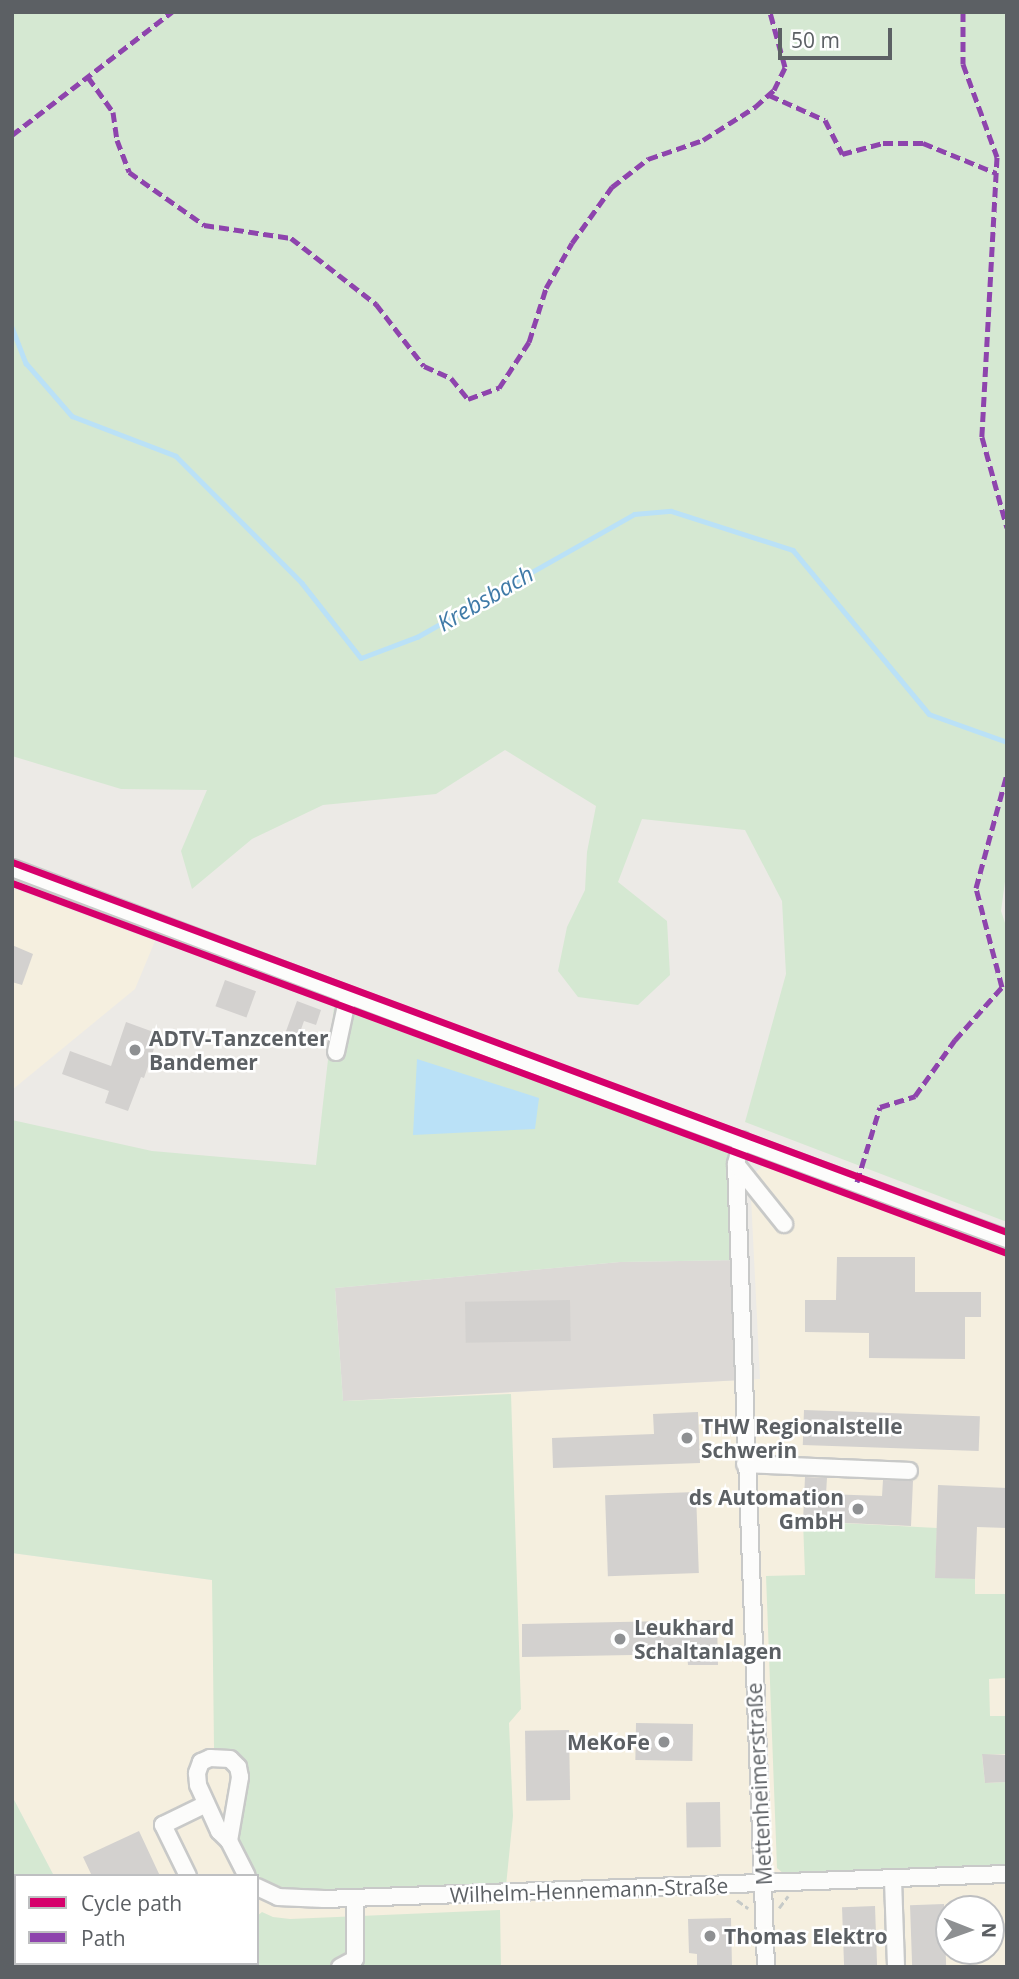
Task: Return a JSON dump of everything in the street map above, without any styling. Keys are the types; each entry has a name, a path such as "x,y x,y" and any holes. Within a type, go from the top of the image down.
{"street":[{"path":"12,868 654,1116 742,1140 1007,1239"},
{"path":"336,1052 348,996"},
{"name":"Mettenheimerstraße","path":"742,1140 736,1164 745,1464 766,1967"},
{"path":"736,1164 785,1224"},
{"path":"745,1464 909,1471"},
{"path":"229,1840 240,1777 238,1767 230,1759 210,1758 201,1762 197,1773 198,1785 219,1831 229,1840 246,1874"},
{"path":"187,1874 163,1825 206,1804"},
{"name":"Wilhelm-Hennemann-Straße","path":"260,1895 299,1899 355,1898 1007,1874"},
{"path":"893,1880 896,1967"},
{"path":"340,1967 355,1959 355,1898"}],"path":[{"path":"735,1899 747,1906 752,1918"}],"shaded area":[{"path":"12,888 155,941 135,989 12,1090"},
{"path":"766,1163 1007,1253 1007,1967 101,1967 100,1965 259,1965 259,1874 53,1874 12,1796 12,1553 212,1580 343,1401 760,1379 750,1177"},
{"path":"740,1260 743,1380 343,1401 335,1288 620,1262"}],"green space":[{"path":"12,12 1007,12 1007,867 1001,911 1007,929 1007,1222 745,1122 786,974 782,901 745,830 642,819 618,882 667,921 670,975 638,1005 578,997 558,971 567,927 585,890 587,852 596,806 505,750 436,794 323,805 252,839 192,889 181,851 207,790 121,789 12,756"},
{"path":"334,1007 592,1102 593,1086 742,1140 740,1260 620,1262 335,1288 343,1401 511,1394 521,1709 509,1723 513,1816 506,1886 313,1893 293,1891 263,1880 250,1867 236,1834 238,1814 247,1788 247,1768 234,1752 214,1748 212,1580 12,1553 12,1120 152,1151 316,1165"},
{"path":"803,1521 937,1528 935,1577 975,1579 975,1594 1007,1594 1006,1678 989,1679 990,1716 1006,1716 1007,1754 982,1755 985,1783 1007,1782 1007,1866 784,1874 777,1868 766,1576 805,1575"},
{"path":"12,1796 53,1874 14,1874 14,1965 259,1965 259,1914 262,1912 273,1917 290,1919 500,1910 501,1967 12,1967"}],"water":[{"path":"417,1059 539,1098 535,1129 413,1135"}],"building":[{"path":"12,945 33,954 22,985 12,982"},
{"path":"225,980 256,991 246,1018 215,1006"},
{"path":"297,1001 321,1010 316,1025 304,1021 294,1049 281,1045"},
{"path":"126,1022 159,1034 144,1078 141,1077 128,1111 105,1103 109,1091 62,1074 70,1051 111,1066"},
{"path":"837,1257 915,1257 915,1292 981,1292 981,1317 965,1317 965,1359 869,1358 869,1333 805,1332 805,1300 836,1300"},
{"path":"570,1300 571,1341 466,1343 465,1302"},
{"path":"804,1410 980,1416 979,1451 803,1445"},
{"path":"698,1412 700,1463 553,1468 552,1438 654,1434 653,1414"},
{"name":"ds Automation GmbH","path":"805,1477 827,1478 826,1494 882,1496 883,1480 913,1481 911,1526 803,1521"},
{"path":"938,1485 1007,1488 1007,1528 977,1527 975,1579 935,1578"},
{"path":"696,1492 699,1573 608,1576 605,1495"},
{"name":"Leukhard Schaltanlagen","path":"717,1620 718,1665 688,1665 687,1654 522,1657 522,1624"},
{"name":"MeKoFe","path":"636,1723 693,1724 692,1761 635,1760"},
{"path":"569,1730 570,1800 526,1801 525,1731"},
{"path":"982,1754 1007,1755 1007,1782 985,1783"},
{"path":"720,1802 721,1847 687,1848 686,1803"},
{"path":"139,1831 159,1874 91,1874 83,1857"},
{"path":"935,1904 935,1965 946,1965 912,1967 910,1905"},
{"path":"875,1906 877,1967 844,1967 842,1907"},
{"name":"Thomas Elektro","path":"731,1918 732,1967 697,1967 697,1954 689,1953 688,1919"}],"waterway":[{"name":"Krebsbach","path":"12,327 26,363 72,416 176,456 302,583 361,658 417,637 634,514 671,511 793,550 929,714 1007,742"}],"marked path":[{"path":"12,135 172,12"},
{"path":"88,77 113,112 117,140 129,172 204,225 291,238 376,304 424,366 451,378 468,399 499,388 529,342 546,288 572,243 612,187 648,159 703,140 755,107 774,90 785,67 770,12"},
{"path":"963,12 963,64 997,157 982,437 1007,528"},
{"path":"769,95 825,120 842,154 883,143 923,143 996,173"},
{"path":"857,1182 880,1107 915,1096 955,1040 1002,987 976,888 1007,774"}],"cycle path":[{"path":"12,862 1007,1232"},
{"path":"12,883 1007,1253"}],"place":[{"name":"ADTV-Tanzcenter Bandemer","path":"135,1050"},
{"name":"THW Regionalstelle Schwerin","path":"687,1438"},
{"name":"ds Automation GmbH","path":"858,1509"},
{"name":"Leukhard Schaltanlagen","path":"620,1639"},
{"name":"MeKoFe","path":"664,1742"},
{"name":"Thomas Elektro","path":"710,1936"}]}
